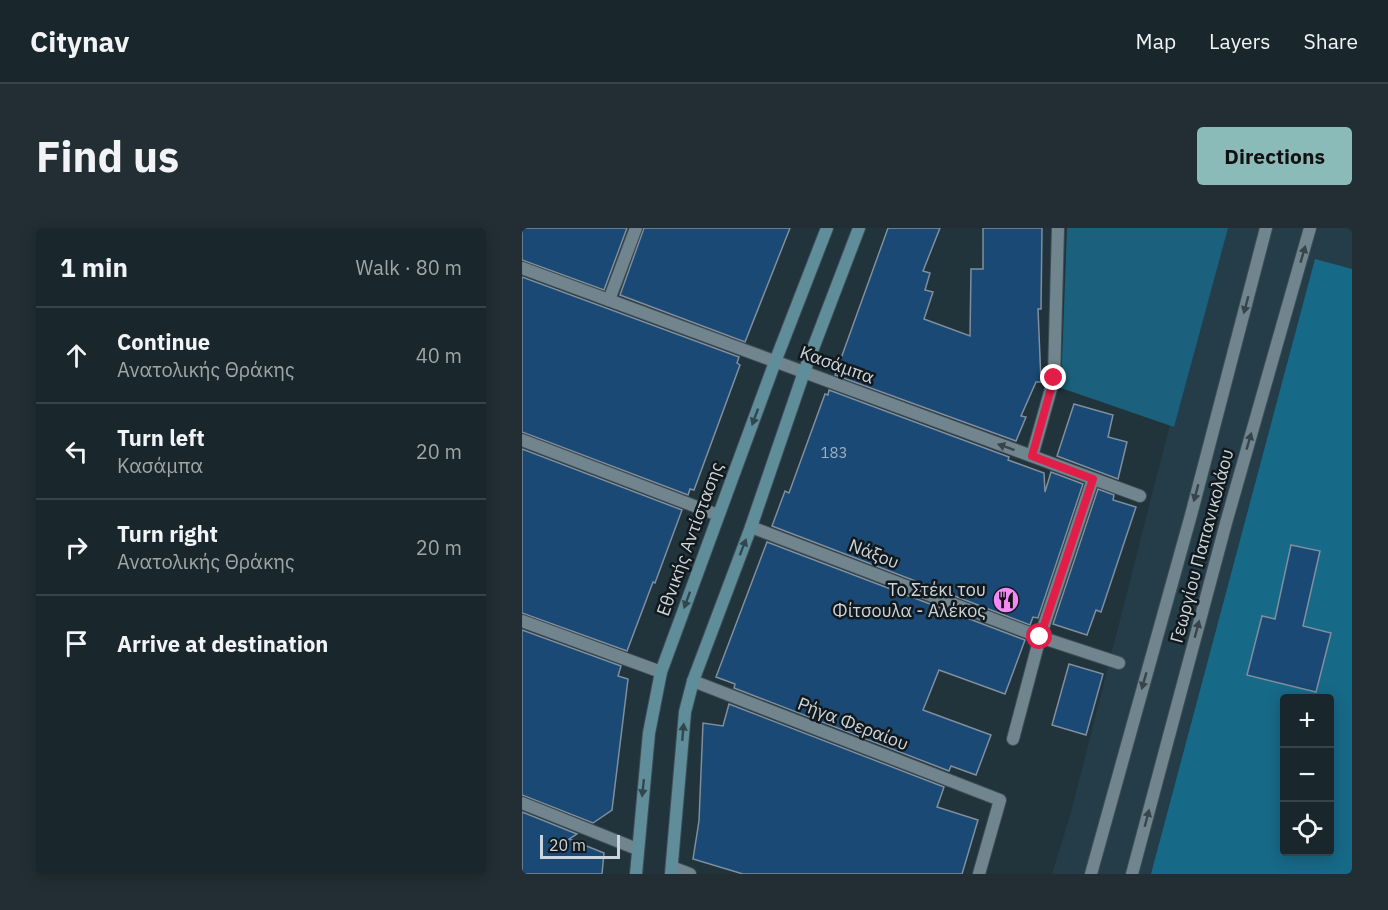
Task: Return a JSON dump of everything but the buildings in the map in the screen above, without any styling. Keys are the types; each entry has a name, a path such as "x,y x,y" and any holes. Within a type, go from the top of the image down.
{"main road":[{"name":"Εθνικής Αντίστασης","path":"636,874 648,733 661,672 827,228"},
{"path":"671,871 685,712 693,681 751,527 804,372 859,228"}],"street":[{"path":"609,300 636,228"},
{"path":"1032,456 1054,378 1058,228"},
{"name":"Γεωργίου Παπανικολάου","path":"1090,874 1191,515 1266,228"},
{"name":"Γεωργίου Παπανικολάου","path":"1132,874 1226,523 1310,228"},
{"name":"Κασάμπα","path":"522,268 1140,496"},
{"path":"522,440 718,515"},
{"path":"1013,739 1040,637 1093,479"},
{"name":"Νάξου","path":"751,527 1040,637 1119,663"},
{"path":"522,621 661,672"},
{"name":"Ρήγα Φεραίου","path":"693,681 1000,800 979,874"},
{"path":"522,803 637,849"},
{"path":"671,871 690,874"}],"shaded area":[{"path":"1067,228 1228,228 1174,427 1061,388"},
{"path":"1220,228 1352,228 1352,874 1052,874 1071,812"},
{"path":"1315,259 1352,269 1352,874 1151,874"}],"place":[{"name":"Το Στέκι του Φίτσουλα - Αλέκος","path":"1006,600"}],"route":[{"path":"1040,637 1093,479 1032,456 1054,378"}]}
